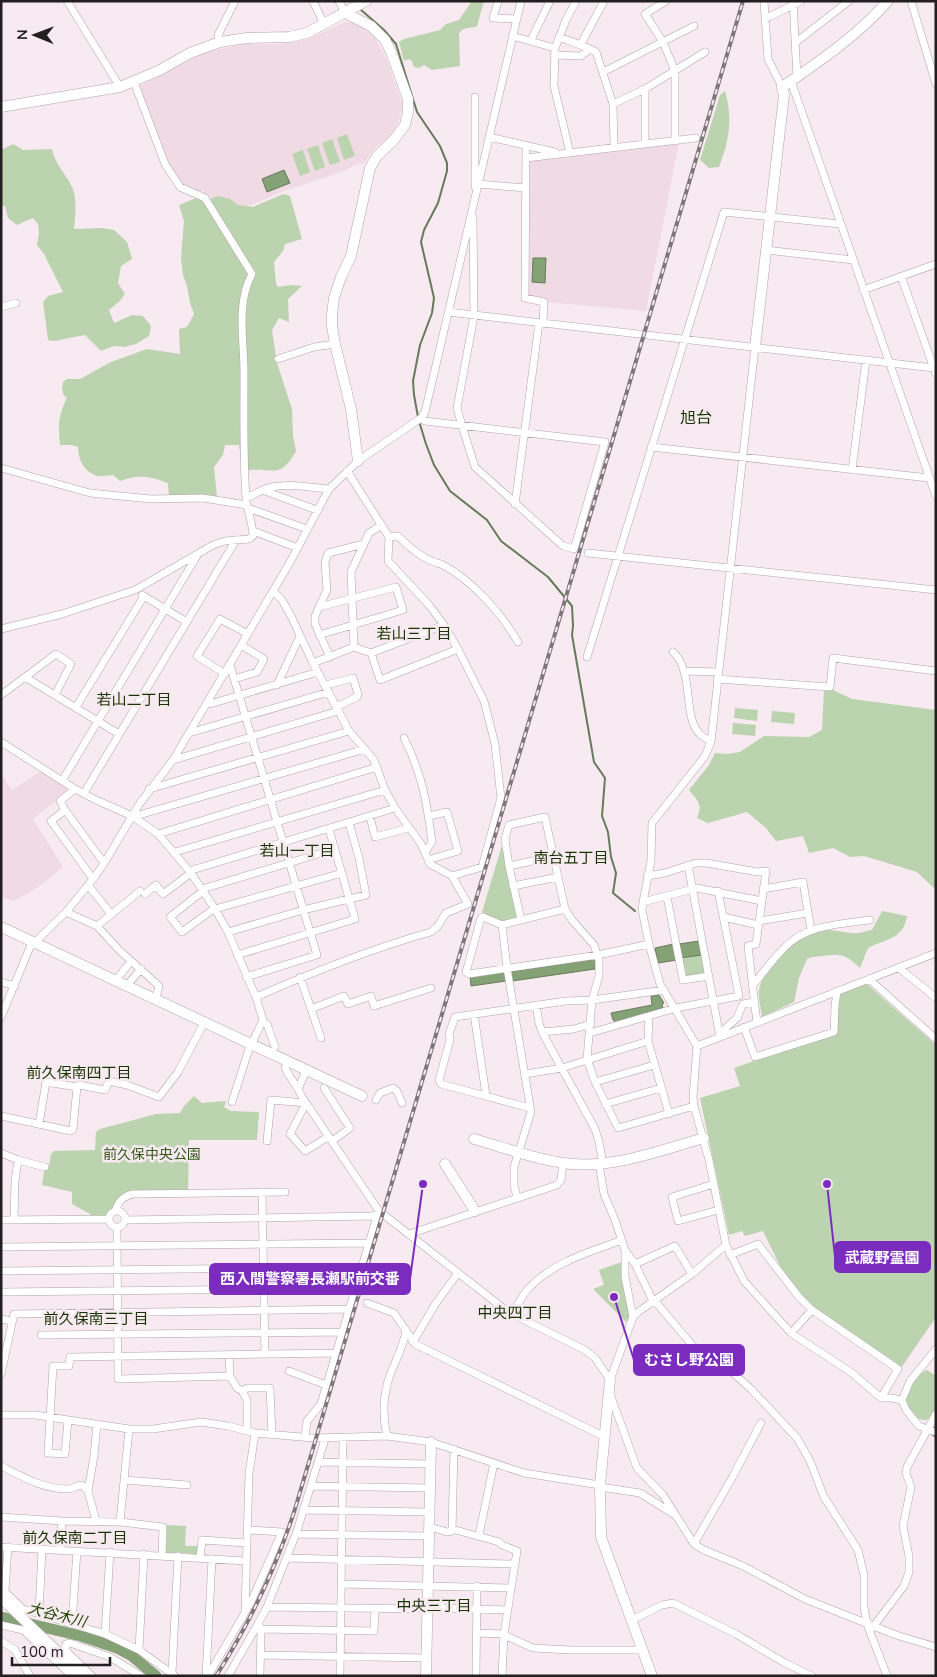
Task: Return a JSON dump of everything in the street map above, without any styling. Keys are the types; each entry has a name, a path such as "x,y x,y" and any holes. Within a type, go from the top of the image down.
{"street":[{"path":"67,1 120,87"},
{"path":"220,42 218,35 235,1"},
{"path":"313,1 324,24"},
{"path":"339,1 345,13 371,26 385,40 392,52 408,99 405,125 400,133 377,156 368,173 351,256 334,298 332,326 351,409 358,461"},
{"path":"1,107 120,87 134,82 190,53 220,42 247,38 289,37 307,32 366,1"},
{"path":"498,1 493,18 516,18"},
{"path":"1,1017 5,1002 15,986 29,950 34,942 66,912 90,882 104,863 132,816 173,760 298,548 329,488 358,461 421,418 425,412 521,1"},
{"path":"531,40 550,1"},
{"path":"570,153 554,86 554,52 558,37 576,1"},
{"path":"581,44 604,1"},
{"path":"666,1 645,14 664,42 675,71 675,140"},
{"path":"764,1 768,59 790,82 936,496"},
{"path":"796,42 849,1"},
{"path":"790,82 862,28 888,1"},
{"path":"911,1 936,84"},
{"path":"765,19 796,2 796,42 790,82 784,95 769,217 711,742 705,756 652,823 651,856 642,910 658,978 697,1046 694,1106 704,1138 726,1245 744,1281 791,1333 852,1373 881,1398 902,1400"},
{"path":"603,72 694,26"},
{"path":"512,36 531,40 554,52 581,56 589,50"},
{"path":"558,37 581,44 589,50 596,52 613,104 614,147"},
{"path":"613,104 645,89 705,52"},
{"path":"1,629 62,614 135,590 200,551 225,541 249,539 253,536 247,504 244,470 244,368 241,322 248,281 252,274 205,198 180,186 165,164 134,82"},
{"path":"645,89 645,144"},
{"path":"475,97 474,175 476,194"},
{"path":"489,137 560,154"},
{"path":"526,158 696,138"},
{"path":"515,504 523,434 544,302 525,298 526,146"},
{"path":"478,184 526,188"},
{"path":"421,418 426,421 462,426 523,434 605,442 574,549 563,546 475,467 462,426 457,408 474,316 472,212"},
{"path":"587,657 724,212 840,224"},
{"path":"766,250 853,260"},
{"path":"863,290 936,264"},
{"path":"448,312 866,360 935,371 901,276"},
{"path":"1,307 16,303"},
{"path":"278,359 314,347 335,344"},
{"path":"852,470 866,360"},
{"path":"651,447 929,478"},
{"path":"1,468 90,493 152,499 203,498 247,504 307,529"},
{"path":"347,470 390,538 388,562 429,605 444,625 484,701 495,744 501,798 482,867 452,876"},
{"path":"247,504 262,490 273,486 329,488"},
{"path":"262,490 317,510"},
{"path":"354,647 351,572 370,533 382,525"},
{"path":"253,531 298,548"},
{"path":"390,538 398,536 413,550 431,561 442,564 468,583 501,616 518,642"},
{"path":"84,793 236,540"},
{"path":"330,657 315,624 315,616 327,590 325,563 328,553 364,544"},
{"path":"62,781 200,551"},
{"path":"588,553 936,590"},
{"path":"319,607 396,586 403,610 319,635"},
{"path":"135,590 187,622"},
{"path":"256,997 300,977 380,947 430,932 437,927 446,913 468,904 452,876 430,864 427,856 395,808 385,790 374,760 350,731 313,663 282,600 273,591"},
{"path":"76,707 144,596"},
{"path":"225,674 197,656 220,619 248,634"},
{"path":"313,663 354,647 371,653 444,625"},
{"path":"278,685 300,636"},
{"path":"234,679 257,672 264,659 242,645"},
{"path":"371,653 380,680 458,649"},
{"path":"673,652 678,657 684,671 695,728 701,736 711,742"},
{"path":"1,695 56,654 71,664 55,695"},
{"path":"684,671 830,687 833,658 936,671"},
{"path":"230,665 317,955 246,977"},
{"path":"207,703 210,704 318,672"},
{"path":"25,677 119,734"},
{"path":"173,760 337,709 357,697 358,694 353,678 245,716 188,733"},
{"path":"150,790 350,731"},
{"path":"404,738 416,762 423,782 432,842 427,856"},
{"path":"1,742 62,781 132,816 158,834 175,852 203,890 228,932 256,997 263,1020 252,1043 232,1102"},
{"path":"132,816 139,816 365,749"},
{"path":"158,834 377,767"},
{"path":"75,788 60,801 104,863"},
{"path":"175,852 385,790"},
{"path":"97,926 111,914 156,885 163,894 190,872 395,808"},
{"path":"65,810 51,821 111,914"},
{"path":"427,856 458,851 447,812 429,816"},
{"path":"370,817 375,837 408,828"},
{"path":"521,920 504,838 509,825 545,817 565,909 594,945 598,955 599,976 592,1000 586,1059 605,1104 618,1128 694,1106"},
{"path":"228,932 303,910 366,895 359,858 349,823"},
{"path":"237,955 355,919 330,829"},
{"path":"335,849 203,890 170,917 182,932 215,909 342,873"},
{"path":"509,866 555,856"},
{"path":"647,876 665,874 688,865 706,863 758,872 766,871 756,944 748,946 757,1023"},
{"path":"688,865 720,1035"},
{"path":"513,886 558,877"},
{"path":"763,889 803,882 811,930"},
{"path":"643,902 697,888 762,901"},
{"path":"590,1033 676,1008 739,996 718,892"},
{"path":"667,897 683,980 709,976"},
{"path":"565,909 502,925 483,917 481,918 465,970 469,974 598,955 649,944"},
{"path":"66,912 97,926 131,961 159,986 156,998"},
{"path":"724,917 758,923 808,913"},
{"path":"753,985 784,948 798,937 811,930 870,920"},
{"path":"502,925 507,968 531,1112 513,1176 517,1197"},
{"path":"1,927 362,1096"},
{"path":"697,1046 720,1035 757,1023 936,953"},
{"path":"116,980 131,961"},
{"path":"898,968 936,998"},
{"path":"128,985 141,969"},
{"path":"300,977 321,1038"},
{"path":"869,979 936,1039"},
{"path":"1,982 15,986"},
{"path":"311,1009 344,996 348,1004 371,996 374,1006 431,988"},
{"path":"530,1108 441,1084 439,1080 450,1040 449,1034 455,1017 566,1001 592,1000 664,990"},
{"path":"744,1027 755,1057 834,1032 837,991"},
{"path":"720,1035 737,1018 743,1004 754,1002"},
{"path":"536,1005 542,1032 598,1136 604,1194 625,1250 624,1277 633,1317"},
{"path":"474,1014 486,1095"},
{"path":"649,1016 648,1042 669,1114"},
{"path":"39,1124 46,1082 105,1090 110,1081 159,1097 178,1072 205,1021"},
{"path":"267,1024 275,1047"},
{"path":"542,1032 574,1029 591,1024"},
{"path":"525,1074 562,1068 586,1059 648,1042"},
{"path":"595,1082 654,1065"},
{"path":"285,1066 306,1103 378,1212 512,1314 585,1350 596,1358 610,1380"},
{"path":"298,1089 306,1069"},
{"path":"1,1116 71,1130 74,1129 77,1087"},
{"path":"306,1103 290,1134 305,1151 354,1128 324,1088"},
{"path":"376,1100 380,1093 393,1088 397,1091 402,1103"},
{"path":"605,1104 661,1088"},
{"path":"267,1141 271,1100 306,1103"},
{"path":"474,1139 563,1164 601,1164 634,1158 704,1138"},
{"path":"1,1153 18,1160 45,1167"},
{"path":"14,1220 15,1181 18,1160"},
{"path":"445,1164 476,1211"},
{"path":"409,1234 559,1183 563,1164"},
{"path":"714,1184 672,1198 678,1221 718,1210"},
{"path":"262,1192 265,1354"},
{"path":"116,1212 118,1203 133,1194 285,1192"},
{"path":"109,1219 111,1214 116,1212 122,1213 125,1220"},
{"path":"125,1220 373,1216 378,1212"},
{"path":"306,1437 307,1421 321,1404 378,1212"},
{"path":"1,1220 109,1219"},
{"path":"109,1219 111,1224 117,1227"},
{"path":"117,1227 123,1224 125,1220"},
{"path":"117,1227 118,1379 230,1376"},
{"path":"512,1314 527,1289 545,1274 578,1256 622,1240"},
{"path":"1,1247 369,1242"},
{"path":"730,1254 758,1244 798,1297 812,1310 898,1369 881,1398"},
{"path":"652,1676 601,1537 600,1486 603,1436 610,1380 633,1317 692,1274 726,1245"},
{"path":"635,1264 675,1246 692,1274"},
{"path":"625,1250 635,1264 654,1300 693,1346 713,1362 731,1371 752,1390 797,1438 810,1461 824,1497 858,1550 864,1575 864,1607 887,1676"},
{"path":"1,1271 362,1267"},
{"path":"413,1342 436,1303 458,1274"},
{"path":"1,1292 356,1288"},
{"path":"367,1303 394,1313 416,1344 603,1436"},
{"path":"1,1374 4,1342 14,1314 350,1309"},
{"path":"791,1333 812,1310"},
{"path":"1,1319 12,1321"},
{"path":"387,1436 383,1418 384,1395 402,1349 406,1331"},
{"path":"41,1335 343,1332"},
{"path":"68,1420 65,1454 48,1453 53,1366 69,1366 70,1357 336,1353"},
{"path":"934,1353 910,1382 902,1400 906,1410 919,1426 936,1432"},
{"path":"229,1355 230,1376 247,1400 247,1431"},
{"path":"289,1371 326,1385"},
{"path":"242,1391 247,1388 270,1388 272,1434"},
{"path":"609,1392 637,1468 663,1496 694,1544 743,1566 805,1599 870,1625 936,1648"},
{"path":"870,1625 904,1586 909,1572 909,1556 903,1526 911,1486 906,1473 936,1414"},
{"path":"1,1415 36,1415 129,1429 154,1429 201,1422 255,1433 325,1439 387,1436 430,1442 524,1473 640,1492 675,1516"},
{"path":"694,1544 761,1423"},
{"path":"88,1491 97,1424"},
{"path":"120,1522 129,1429"},
{"path":"245,1614 249,1474 255,1433"},
{"path":"340,1676 343,1438"},
{"path":"228,1676 260,1627 288,1558 325,1439"},
{"path":"426,1676 430,1442"},
{"path":"296,1534 342,1535 452,1531 454,1449"},
{"path":"318,1462 430,1464"},
{"path":"479,1536 494,1463"},
{"path":"1,1466 42,1486 71,1489 82,1485 88,1491 96,1521"},
{"path":"125,1480 187,1485"},
{"path":"311,1486 430,1488"},
{"path":"304,1510 429,1512"},
{"path":"1,1518 120,1522 163,1527 162,1555"},
{"path":"60,1550 62,1521"},
{"path":"452,1528 499,1542 517,1551 504,1635 502,1676"},
{"path":"207,1676 245,1614 282,1532 248,1530"},
{"path":"200,1558 202,1540 247,1543"},
{"path":"83,1676 10,1607 2,1592 5,1547 246,1561"},
{"path":"39,1613 42,1549"},
{"path":"72,1623 77,1551"},
{"path":"105,1634 110,1552"},
{"path":"140,1650 144,1554"},
{"path":"173,1675 178,1556"},
{"path":"288,1558 514,1564"},
{"path":"207,1676 212,1559"},
{"path":"342,1584 511,1588"},
{"path":"476,1676 477,1586"},
{"path":"2,1592 23,1609 105,1634 140,1650 173,1675"},
{"path":"267,1607 375,1609 427,1605 442,1601 442,1608 508,1610"},
{"path":"632,1620 662,1605 674,1603 736,1634 785,1663 812,1676"},
{"path":"260,1627 374,1631 375,1609"},
{"path":"1,1625 23,1630 72,1676"},
{"path":"260,1627 260,1676"},
{"path":"476,1633 504,1635 533,1648 642,1650"},
{"path":"1,1641 15,1650 30,1676"},
{"path":"92,1676 65,1650 66,1644 70,1643 110,1657 141,1676"},
{"path":"261,1654 426,1658"}],"shaded area":[{"path":"345,22 359,24 375,38 386,58 401,100 402,108 397,126 364,163 284,191 246,207 227,200 208,198 183,186 166,162 138,87 203,53 245,44 278,44 308,39"},
{"path":"679,142 646,311 546,302 546,298 527,295 529,160"},
{"path":"284,170 290,183 267,192 262,179"},
{"path":"533,258 546,258 545,283 532,282"},
{"path":"41,771 68,787 69,791 33,819 63,867 44,883 14,901 1,897 1,774 12,790"},
{"path":"699,941 702,955 681,958 679,944"},
{"path":"674,944 677,960 658,963 655,948"},
{"path":"594,959 596,961 595,969 512,981 511,973 513,971"},
{"path":"504,972 506,981 471,986 470,976"},
{"path":"659,995 664,1003 662,1005 663,1008 616,1023 613,1020 611,1013 652,1005 651,996"}],"green space":[{"path":"472,1 484,1 477,26 460,31 460,66 432,70 424,65 419,68 414,67 409,59 404,61 399,42 440,30 446,24 459,20"},
{"path":"725,91 729,111 729,130 719,167 709,168 700,160 720,95"},
{"path":"347,134 355,156 344,160 337,138"},
{"path":"332,139 340,162 330,165 322,143"},
{"path":"13,144 23,150 52,149 75,195 74,229 102,228 114,230 127,242 132,259 121,266 118,283 125,294 109,310 114,323 132,315 143,316 151,326 149,336 136,344 124,347 114,346 101,351 85,335 54,341 48,340 43,302 48,296 63,292 44,254 37,245 38,224 33,218 17,225 8,218 5,206 1,206 1,150"},
{"path":"318,145 325,167 315,171 307,149"},
{"path":"303,150 310,172 300,176 292,154"},
{"path":"283,194 290,196 302,239 285,244 283,251 274,262 276,284 278,287 302,286 288,299 289,322 279,318 272,330 277,363 292,409 293,436 296,451 286,466 277,470 249,470 241,460 239,445 225,445 223,455 214,467 217,497 169,495 168,483 155,479 138,477 120,481 113,475 99,476 92,474 85,468 79,456 78,447 60,445 59,421 67,398 62,389 63,382 67,379 80,379 111,362 147,349 180,354 179,329 187,327 194,314 183,275 181,258 184,221 179,205 196,198 208,200 218,196 230,199 238,205 253,207"},
{"path":"824,689 833,690 852,699 936,710 936,890 917,872 864,856 850,857 833,848 809,853 803,836 776,841 766,828 747,812 708,823 697,818 700,809 699,803 689,790 709,765 715,753 740,752 764,736 809,737 822,730"},
{"path":"735,708 758,710 757,721 734,718"},
{"path":"772,711 795,713 794,724 771,722"},
{"path":"733,723 756,725 755,736 732,734"},
{"path":"502,845 517,918 501,922 482,912"},
{"path":"882,911 907,916 905,924 898,934 868,948 860,968 851,960 840,955 807,959 799,978 794,1002 762,1017 759,997 760,986 776,959 794,943 803,937 822,930 860,933 872,930"},
{"path":"702,955 705,974 685,978 681,959"},
{"path":"867,984 936,1045 936,1317 901,1368 814,1308 801,1295 781,1268 763,1231 745,1236 742,1231 729,1235 700,1098 740,1086 734,1068 754,1061 757,1058 836,1034 839,994"},
{"name":"前久保中央公園","path":"194,1096 202,1103 226,1101 224,1107 231,1111 259,1112 257,1140 189,1140 188,1191 129,1193 109,1211 106,1217 91,1217 90,1214 72,1204 72,1192 42,1185 45,1165 49,1166 51,1154 54,1151 95,1150 96,1132 100,1129 156,1114 180,1113"},
{"path":"622,1262 630,1316 626,1322 593,1289 604,1285 599,1270"},
{"path":"927,1370 936,1376 936,1410 927,1420 923,1420 915,1417 909,1411 906,1400 914,1382"},
{"path":"167,1525 186,1526 185,1546 198,1546 198,1554 166,1553"}],"waterway":[{"path":"334,1 339,4"},
{"path":"360,9 384,30 396,44 417,112 440,146 447,163 447,171 438,203 424,230 421,242 434,298 432,313 420,345 413,381 418,417"},
{"path":"419,421 434,465 450,491 487,520 501,541 548,577 572,606 572,635 594,762 605,778 602,816 608,832 611,857 616,873 613,893 635,911"},
{"name":"大谷木川","path":"1,1617 81,1636 117,1648 132,1656 156,1676"}],"railway":[{"path":"216,1676 240,1636 271,1574 295,1509 743,1"}],"place":[{"name":"西入間警察署長瀬駅前交番","path":"423,1184"},
{"name":"武蔵野霊園","path":"827,1184"},
{"name":"むさし野公園","path":"614,1297"}],"district":[{"name":"旭台","path":"696,418"},
{"name":"若山三丁目","path":"414,634"},
{"name":"若山二丁目","path":"134,700"},
{"name":"若山一丁目","path":"297,851"},
{"name":"南台五丁目","path":"571,858"},
{"name":"前久保南四丁目","path":"79,1073"},
{"name":"中央四丁目","path":"515,1313"},
{"name":"前久保南三丁目","path":"96,1319"},
{"name":"前久保南二丁目","path":"75,1538"},
{"name":"中央三丁目","path":"434,1606"}]}
